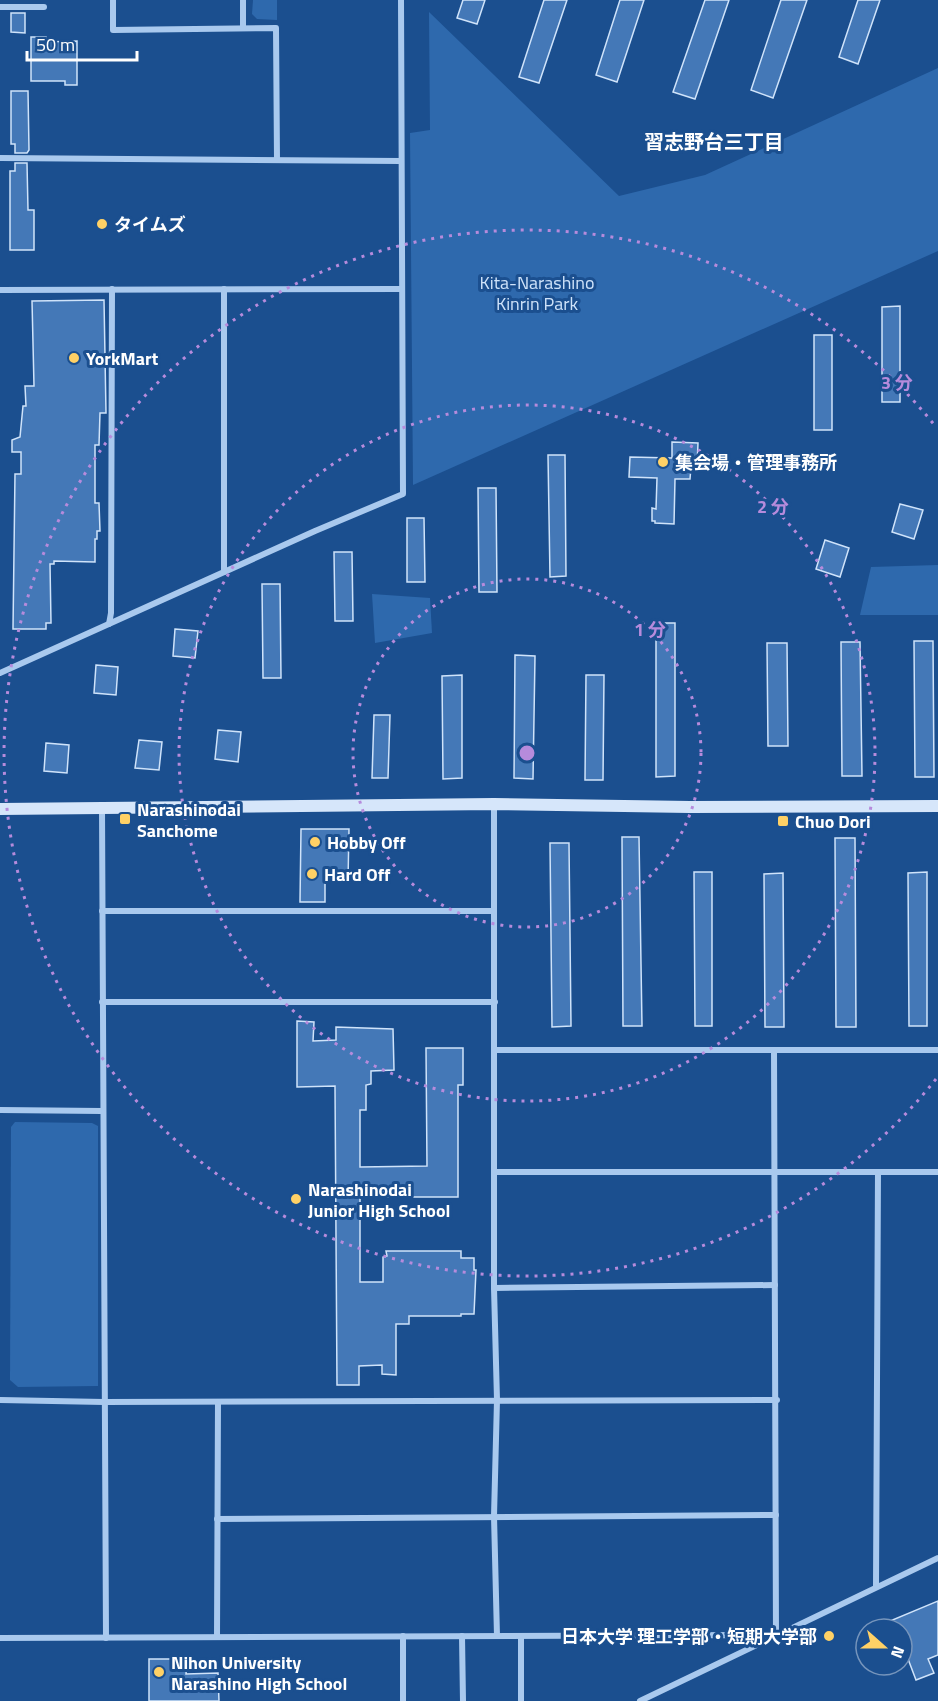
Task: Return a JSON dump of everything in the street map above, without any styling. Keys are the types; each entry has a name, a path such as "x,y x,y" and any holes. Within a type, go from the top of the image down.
{"street":[{"path":"113,0 113,30 276,28 277,160"},
{"path":"243,0 243,28"},
{"path":"0,673 403,494 401,0"},
{"path":"0,7 44,7"},
{"path":"0,158 401,160"},
{"path":"224,289 224,572"},
{"path":"0,290 401,289"},
{"path":"109,624 111,613 112,290"},
{"path":"494,804 494,1288 497,1400 494,1516 497,1636"},
{"path":"0,808 494,804 690,807 938,806"},
{"path":"102,808 106,1638"},
{"path":"102,911 494,911"},
{"path":"102,1002 495,1002"},
{"path":"495,1050 938,1050"},
{"path":"774,1050 777,1400 776,1636"},
{"path":"0,1110 102,1111"},
{"path":"495,1172 938,1172"},
{"path":"876,1587 878,1172"},
{"path":"494,1288 775,1285"},
{"path":"0,1400 104,1402 777,1400"},
{"path":"217,1637 218,1402"},
{"path":"217,1519 776,1515"},
{"path":"640,1701 938,1558"},
{"path":"403,1701 404,1636"},
{"path":"462,1636 463,1701"},
{"path":"520,1636 521,1701"},
{"path":"0,1638 776,1636"}],"green space":[{"path":"253,0 277,0 277,20 257,19 252,14"},
{"name":"Kita-Narashino Kinrin Park","path":"429,12 619,196 705,175 938,68 938,251 413,485 410,133 430,130"},
{"path":"938,565 938,615 860,615 871,567"},
{"path":"372,594 430,598 432,633 375,643"},
{"path":"15,1122 92,1123 98,1126 98,1386 18,1387 10,1380 11,1127"}],"building":[{"path":"463,0 485,0 477,24 457,18"},
{"path":"544,0 567,0 539,83 519,77"},
{"path":"620,0 644,0 617,82 596,75"},
{"path":"705,0 729,0 695,99 673,92"},
{"path":"781,0 807,0 773,98 751,90"},
{"path":"858,0 880,0 858,64 839,57"},
{"path":"11,13 25,13 25,33 11,32"},
{"path":"31,37 46,37 46,42 77,41 77,85 65,85 65,81 31,81"},
{"path":"11,91 28,91 29,150 27,153 15,153 15,144 11,144"},
{"path":"15,163 27,163 28,210 34,210 34,250 10,250 10,171 15,171"},
{"path":"104,300 106,413 100,413 99,445 95,445 95,503 99,503 100,531 97,531 97,539 95,539 95,562 54,561 54,564 50,564 51,623 46,623 46,629 13,629 15,474 21,474 21,452 12,452 12,440 20,437 23,406 26,406 25,386 34,386 32,301"},
{"path":"900,306 900,402 882,402 882,307"},
{"path":"814,335 832,335 832,430 814,430"},
{"name":"集会場・管理事務所","path":"672,442 698,443 697,467 691,467 690,479 675,479 674,524 655,523 652,521 652,508 656,509 657,478 629,477 630,457 672,458"},
{"path":"548,455 565,455 566,576 550,577"},
{"path":"478,488 496,488 497,592 479,592"},
{"path":"900,504 923,510 914,539 892,532"},
{"path":"407,518 424,518 425,582 407,582"},
{"path":"825,540 849,548 840,577 816,569"},
{"path":"334,552 352,552 353,621 335,621"},
{"path":"262,584 280,584 281,678 263,678"},
{"path":"656,623 675,623 675,776 656,777"},
{"path":"175,629 198,631 195,658 173,656"},
{"path":"914,641 933,641 934,777 915,777"},
{"path":"841,642 860,642 862,776 842,776"},
{"path":"767,643 787,643 788,746 768,746"},
{"path":"515,655 535,656 533,779 514,778"},
{"path":"96,665 118,667 116,695 94,693"},
{"path":"462,675 462,778 443,779 442,676"},
{"path":"586,675 604,675 603,780 585,780"},
{"path":"374,715 390,715 388,778 372,778"},
{"path":"218,730 241,732 238,762 215,759"},
{"path":"139,740 162,742 159,770 135,768"},
{"path":"46,743 69,745 67,773 44,771"},
{"path":"301,829 349,829 348,881 325,881 325,902 300,902"},
{"path":"622,837 639,837 642,1026 623,1026"},
{"path":"835,838 855,838 856,1027 836,1027"},
{"path":"550,843 569,843 571,1026 552,1027"},
{"path":"694,872 712,872 712,1026 695,1026"},
{"path":"927,872 927,1026 909,1026 908,873"},
{"path":"783,873 784,1027 765,1027 764,874"},
{"path":"297,1021 314,1022 313,1041 336,1040 336,1027 393,1029 394,1070 371,1071 371,1084 366,1085 366,1110 360,1110 360,1167 427,1166 426,1048 463,1048 463,1085 458,1085 458,1197 360,1197 360,1282 383,1282 383,1257 387,1256 386,1251 461,1251 461,1258 474,1258 474,1270 476,1270 474,1314 409,1316 409,1324 396,1324 396,1375 382,1374 382,1365 359,1366 359,1385 337,1385 335,1086 297,1087"},
{"path":"938,1601 938,1655 928,1659 934,1673 916,1680 914,1675 914,1617 900,1617"},
{"path":"149,1659 187,1659 186,1674 218,1673 219,1701 149,1701"}],"place":[{"name":"タイムズ","path":"102,224"},
{"name":"YorkMart","path":"74,358"},
{"name":"集会場・管理事務所","path":"663,462"},
{"name":"Narashinodai Sanchome","path":"125,819"},
{"name":"Chuo Dori","path":"783,821"},
{"name":"Hobby Off","path":"315,842"},
{"name":"Hard Off","path":"312,874"},
{"name":"Narashinodai Junior High School","path":"296,1199"},
{"name":"日本大学 理工学部・短期大学部","path":"829,1636"},
{"name":"Nihon University Narashino High School","path":"159,1672"}],"district":[{"name":"習志野台三丁目","path":"714,141"}]}
